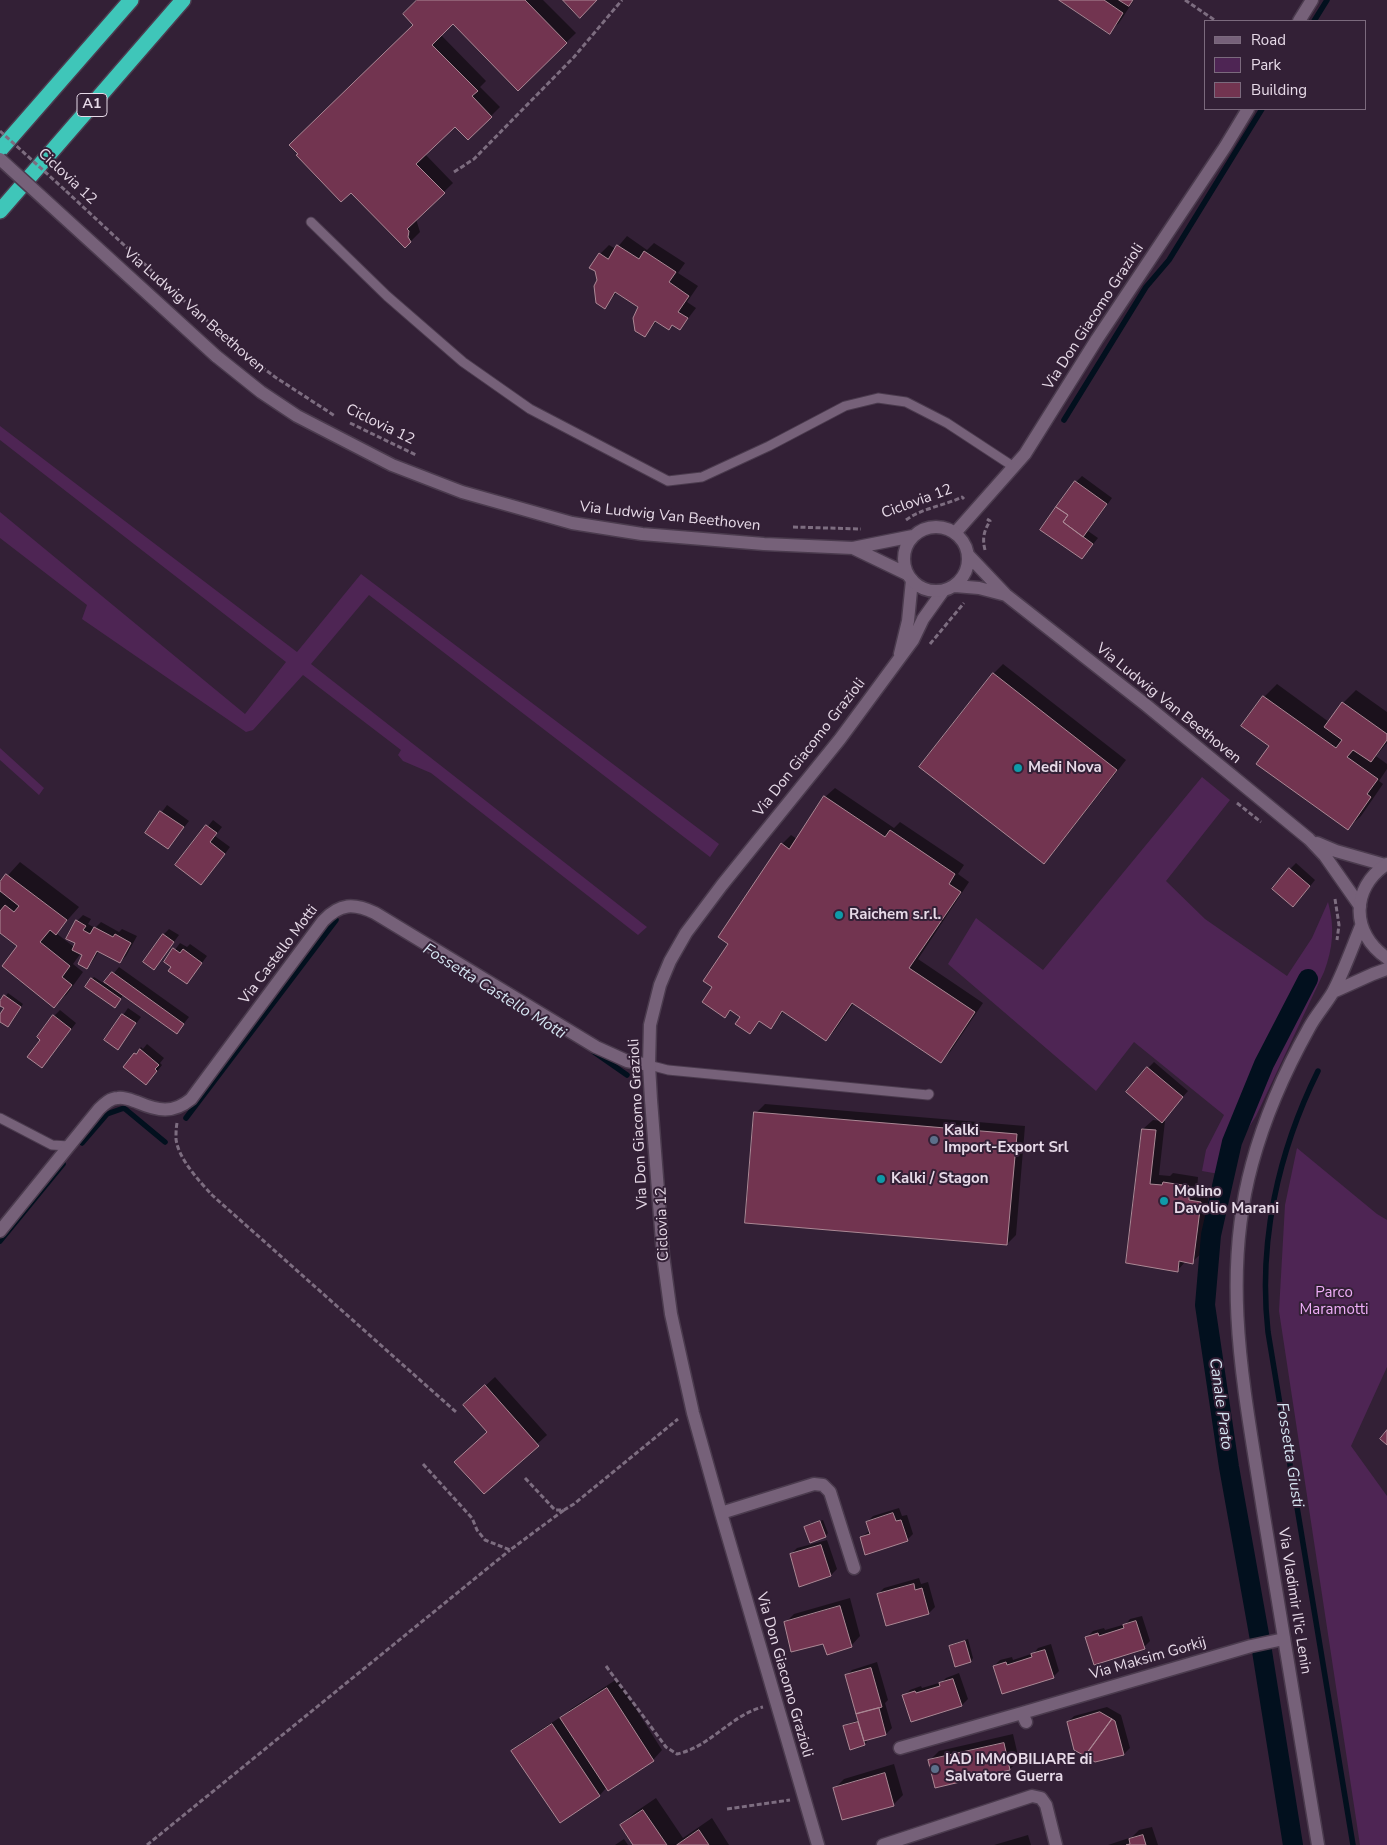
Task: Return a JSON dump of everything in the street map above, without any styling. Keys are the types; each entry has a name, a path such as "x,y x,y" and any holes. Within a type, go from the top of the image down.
{"highway":[{"name":"A1","path":"0,150 131,0"},
{"name":"A1","path":"0,211 183,0"}],"street":[{"path":"1300,20 1312,0"},
{"name":"Via Don Giacomo Grazioli","path":"955,532 1025,454 1097,339 1225,147 1247,110"},
{"name":"Via Ludwig Van Beethoven","path":"0,159 216,356 261,392 323,430 392,465 493,502 572,523 642,534 764,544 849,548 913,536 933,527 945,528 955,532 964,543 969,556 1006,596 1146,706 1309,839 1325,856 1360,906"},
{"path":"910,577 904,554 913,536"},
{"name":"Via Ludwig Van Beethoven","path":"849,548 910,577 918,586 926,590 943,591 955,586 979,588 1006,596"},
{"path":"955,586 966,573 969,556"},
{"name":"Via Don Giacomo Grazioli","path":"899,658 908,620 910,577"},
{"name":"Via Don Giacomo Grazioli","path":"818,1845 721,1513 692,1407 672,1314 663,1255 649,1065 650,1025 660,985 670,961 682,940 722,885 840,739 913,640 923,619 943,591"},
{"name":"Via Ludwig Van Beethoven","path":"1309,839 1336,852 1386,865"},
{"name":"Via Vladimir Il'ic Lenin","path":"1386,865 1373,876 1364,890 1360,906 1361,926 1367,940 1387,958"},
{"name":"Via Castello Motti","path":"183,1106 192,1099 323,920 337,909 347,906 364,908 375,913 596,1047 627,1061 649,1065"},
{"name":"Via Vladimir Il'ic Lenin","path":"1318,1845 1241,1369 1236,1306 1237,1247 1243,1205 1252,1164 1280,1084 1311,1024 1333,992 1361,926"},
{"path":"1333,992 1373,974 1387,970"},
{"path":"0,1231 98,1110 109,1100 129,1099 166,1110 183,1106"},
{"path":"721,1513 814,1484 823,1485 830,1492 854,1568"},
{"name":"Via Maksim Gorkij","path":"900,1748 1024,1717 1251,1646 1284,1639"},
{"path":"883,1845 1032,1796 1041,1798 1046,1805 1056,1845"}],"lane":[{"path":"311,222 387,296 463,362 530,409 668,481 702,477 769,446 846,406 878,398 906,402 947,424 1014,467"},
{"path":"649,1065 668,1070 928,1096 930,1094"},
{"path":"0,1118 52,1144 69,1146"}],"path":[{"path":"454,172 474,159 574,57 622,0"},
{"path":"1185,0 1215,20"},
{"name":"Ciclovia 12","path":"0,130 181,298 250,358 275,378 336,416"},
{"name":"Ciclovia 12","path":"344,420 422,458"},
{"name":"Ciclovia 12","path":"901,523 924,510 946,505 962,497 974,511 990,520 984,532 983,541 988,554"},
{"path":"786,527 863,529"},
{"path":"846,529 849,548"},
{"path":"927,648 966,601"},
{"path":"1233,800 1268,828"},
{"path":"1334,894 1339,925 1336,943 1349,954"},
{"path":"183,1106 176,1122 176,1140 185,1160 197,1179 212,1195 456,1412"},
{"path":"148,1845 510,1550 574,1504 692,1407"},
{"path":"424,1464 472,1518 477,1530 485,1540 510,1550"},
{"path":"525,1478 555,1510 564,1510"},
{"path":"606,1666 666,1747 676,1754 688,1752 753,1709 776,1703"},
{"path":"727,1809 803,1798"}],"green space":[{"path":"0,426 297,652 361,574 719,844 710,857 369,595 311,664 647,927 638,935 431,773 403,761 398,755 401,750 303,675 253,730 246,732 82,619 87,605 0,538 0,512 245,714 286,662 0,440"},
{"path":"0,748 44,788 39,795 0,760"},
{"path":"1202,777 1230,800 1166,881 1205,919 1287,976 1312,938 1328,902 1332,920 1331,946 1324,972 1256,1116 1219,1174 1202,1171 1206,1150 1224,1115 1134,1042 1096,1091 948,964 976,918 1043,970"},
{"name":"Parco Maramotti","path":"1297,1148 1377,1214 1387,1220 1387,1367 1351,1446 1387,1496 1387,1845 1360,1845 1279,1311 1285,1205"}],"building":[{"path":"417,0 525,0 567,43 518,91 453,24 432,45 478,91 472,96 492,117 468,140 455,127 416,164 445,193 407,229 411,242 405,248 351,193 341,202 296,155 298,154 289,145 413,25 403,14"},
{"path":"563,0 597,0 580,18"},
{"path":"1059,0 1104,0 1123,13 1110,34"},
{"path":"1119,0 1133,0 1129,6"},
{"path":"617,245 639,259 644,251 676,272 669,282 689,296 678,312 688,318 680,330 672,325 669,330 655,321 645,337 635,331 633,318 638,307 615,292 605,309 596,303 594,286 597,280 595,271 589,268 599,253 608,259"},
{"path":"1075,481 1107,504 1083,537 1063,522 1068,515 1056,507"},
{"path":"1056,507 1068,515 1063,522 1093,544 1082,559 1040,530"},
{"name":"Medi Nova","path":"993,673 1117,770 1044,864 919,767"},
{"path":"1263,696 1336,748 1342,740 1324,727 1342,702 1387,734 1387,740 1371,762 1353,750 1347,757 1378,779 1367,794 1371,797 1348,830 1256,764 1269,746 1241,726"},
{"name":"Raichem s.r.l.","path":"824,796 885,837 890,830 955,874 949,884 961,892 909,968 975,1012 941,1063 852,1003 826,1041 782,1011 771,1029 759,1021 750,1034 735,1024 740,1017 730,1010 725,1018 702,1002 712,987 703,981 728,944 718,937 781,843 789,849"},
{"path":"160,811 184,827 168,849 145,833"},
{"path":"206,825 217,833 210,842 225,854 201,885 175,865"},
{"path":"1289,868 1310,886 1293,907 1272,889"},
{"path":"6,874 67,920 56,935 50,930 40,942 70,966 62,977 72,985 54,1008 2,966 17,946 0,933 0,911 5,905 14,912 19,906 0,891 0,882"},
{"path":"76,920 86,926 83,930 90,934 94,927 113,937 115,934 131,943 120,963 97,951 87,969 78,964 82,955 72,950 75,943 66,939"},
{"path":"163,934 174,942 154,970 143,962"},
{"path":"173,948 180,953 183,949 202,963 187,984 168,971 171,967 164,962"},
{"path":"112,972 184,1024 177,1034 104,982"},
{"path":"91,978 121,999 115,1008 85,987"},
{"path":"4,995 21,1007 8,1027 0,1022 0,1014 4,1008 0,1006 0,1001"},
{"path":"122,1014 136,1023 118,1050 104,1040"},
{"path":"53,1015 71,1029 42,1068 27,1057 40,1040 37,1037"},
{"path":"140,1049 159,1065 155,1069 157,1071 146,1085 123,1067 134,1053 136,1054"},
{"path":"1147,1067 1183,1097 1162,1123 1126,1092"},
{"name":"Kalki / Stagon","path":"754,1112 1017,1134 1007,1245 745,1223"},
{"name":"Molino Davolio Marani","path":"1142,1129 1156,1130 1150,1184 1162,1185 1163,1182 1189,1186 1189,1200 1201,1202 1193,1264 1179,1261 1178,1272 1126,1263"},
{"path":"485,1385 539,1446 484,1494 454,1462 487,1432 463,1405"},
{"path":"1387,1430 1387,1445 1380,1439"},
{"path":"893,1513 896,1521 901,1520 908,1541 865,1555 860,1537 870,1534 866,1522"},
{"path":"820,1521 826,1537 810,1543 804,1527"},
{"path":"821,1545 831,1576 799,1587 790,1554"},
{"path":"914,1584 915,1590 922,1588 929,1614 886,1626 877,1594"},
{"path":"840,1606 852,1647 827,1655 823,1644 791,1652 784,1622"},
{"path":"1136,1621 1145,1649 1094,1665 1085,1637 1098,1633 1099,1636 1124,1628 1123,1625"},
{"path":"965,1641 971,1662 955,1667 949,1646"},
{"path":"1045,1650 1054,1678 1002,1694 993,1666 1006,1662 1007,1665 1032,1657 1031,1654"},
{"path":"871,1668 882,1707 856,1714 845,1675"},
{"path":"953,1679 962,1706 911,1722 902,1695 940,1686 939,1683"},
{"path":"607,1688 654,1761 608,1791 560,1718"},
{"path":"879,1708 886,1735 864,1741 856,1714"},
{"path":"1100,1712 1112,1719 1085,1756 1074,1750 1067,1722"},
{"path":"1112,1719 1115,1721 1124,1755 1095,1762 1085,1756"},
{"path":"858,1722 865,1745 850,1750 843,1726"},
{"path":"552,1724 600,1796 560,1823 511,1751"},
{"path":"1004,1743 1010,1770 935,1788 928,1760"},
{"path":"885,1773 894,1806 842,1820 833,1788"},
{"path":"643,1810 667,1845 633,1845 620,1825"},
{"path":"699,1830 709,1845 677,1845"},
{"path":"1143,1835 1146,1845 1126,1845 1130,1844 1129,1839"}],"waterway":[{"path":"1315,20 1327,0"},
{"path":"1064,420 1146,287 1169,260 1261,110"},
{"name":"Fossetta Castello Motti","path":"186,1118 336,920"},
{"name":"Canale Prato","path":"1293,1845 1262,1651 1229,1467 1205,1305 1211,1235 1232,1142 1264,1064 1308,979"},
{"name":"Fossetta Castello Motti","path":"594,1052 627,1075"},
{"name":"Fossetta Giusti","path":"1318,1071 1292,1133 1274,1198 1266,1265 1266,1298 1268,1332 1353,1845"},
{"name":"Fossetta Castello Motti","path":"82,1143 107,1114 124,1108 165,1142"},
{"name":"Fossetta Castello Motti","path":"0,1241 63,1164"}],"place":[{"name":"Medi Nova","path":"1018,768"},
{"name":"Raichem s.r.l.","path":"839,915"},
{"name":"Kalki Import-Export Srl","path":"934,1140"},
{"name":"Kalki / Stagon","path":"881,1179"},
{"name":"Molino Davolio Marani","path":"1164,1201"},
{"name":"IAD IMMOBILIARE di Salvatore Guerra","path":"935,1769"}]}
